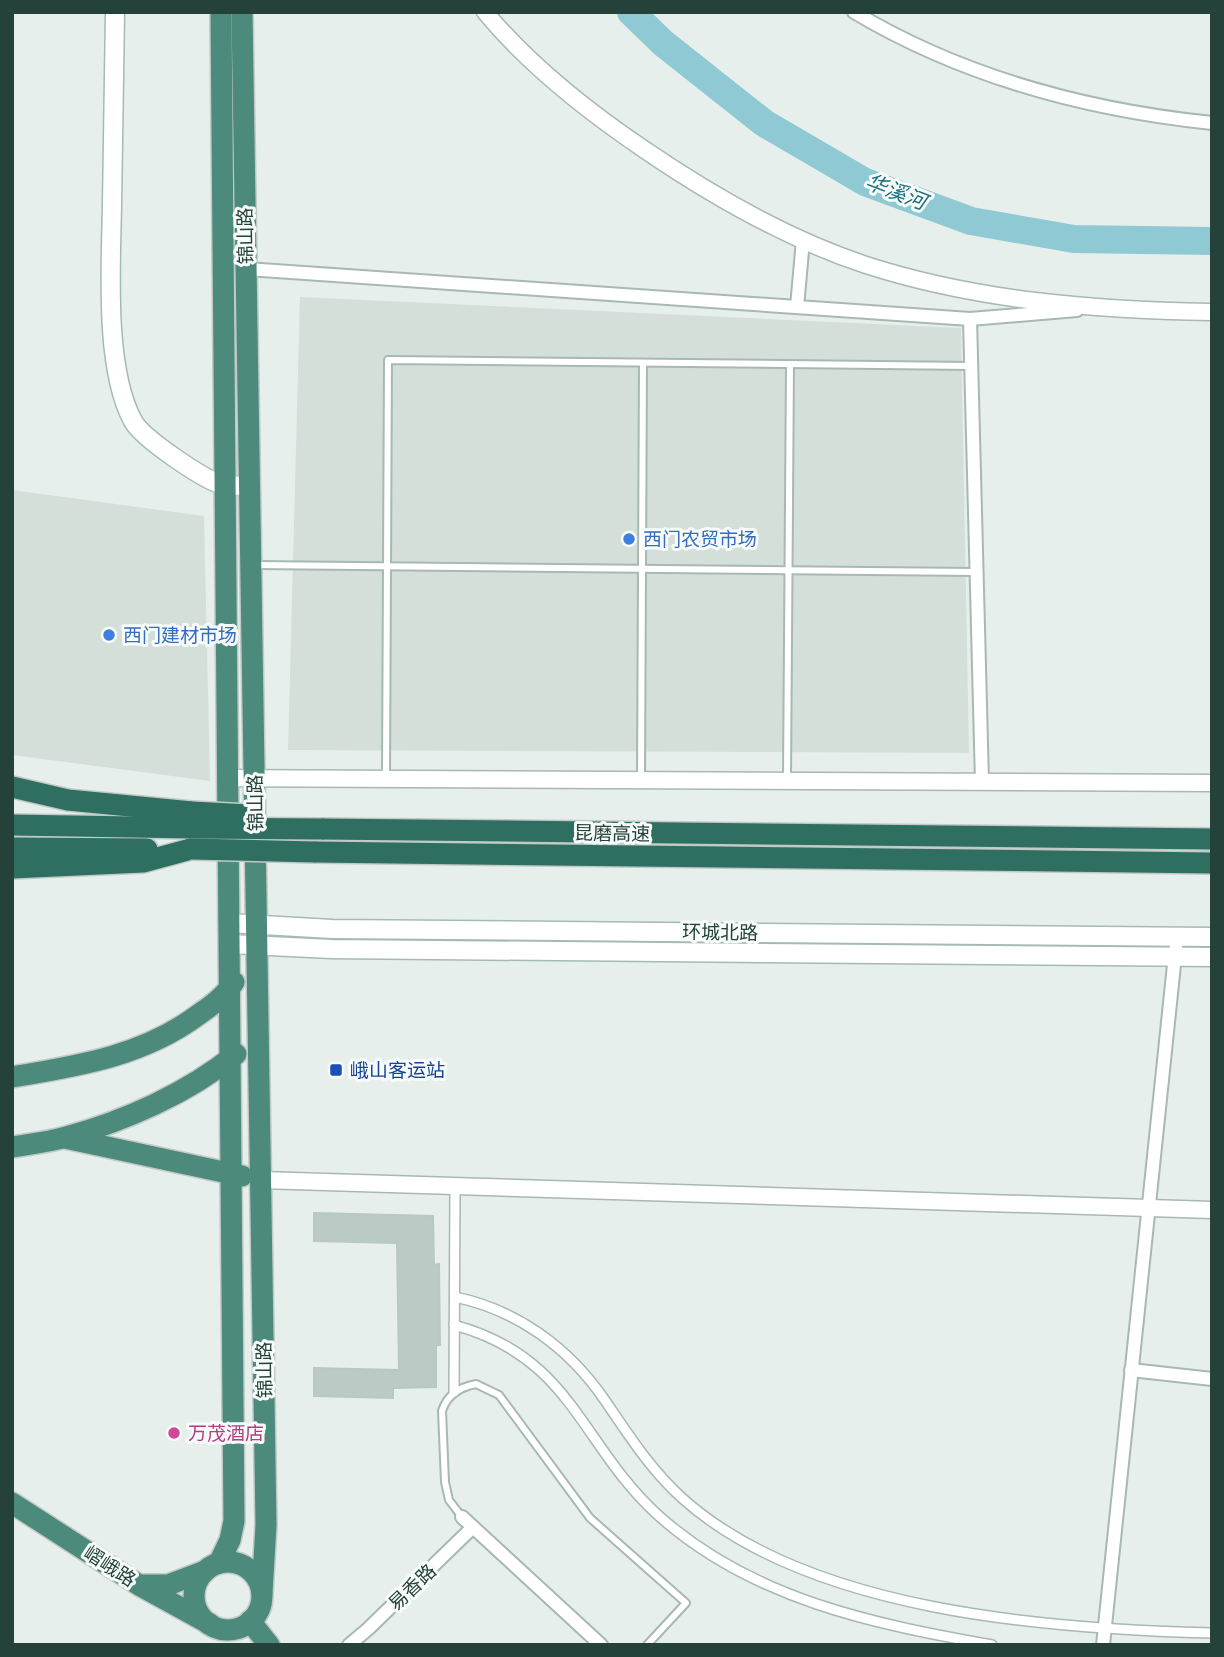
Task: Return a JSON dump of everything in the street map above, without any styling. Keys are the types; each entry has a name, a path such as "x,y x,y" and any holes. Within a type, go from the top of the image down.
{"highway":[{"name":"锦山路","path":"212,1567 230,1540 234,1521 221,12"},
{"name":"锦山路","path":"242,12 260,1035 266,1525 262,1593"},
{"path":"12,787 68,800 192,820"},
{"name":"昆磨高速","path":"12,825 192,820 438,831 1212,839"},
{"name":"昆磨高速","path":"12,848 1212,863"},
{"path":"12,868 143,862 191,849"},
{"path":"12,1077 129,1053 190,1021 229,989 258,935"},
{"path":"12,1147 63,1138 96,1128 156,1103 230,1060 260,1035"},
{"path":"63,1138 261,1180"},
{"name":"嶍峨路","path":"12,1503 139,1585 218,1626 242,1645"},
{"path":"139,1585 169,1585 212,1567 231,1562 247,1568 256,1576 262,1593 260,1606 250,1621 235,1629 218,1626 200,1614 194,1597 195,1587 212,1567"},
{"path":"250,1621 269,1645"}],"main road":[{"path":"115,12 111,299 121,394 134,423 155,444 213,481 225,485 250,485"},
{"name":"环城北路","path":"229,923 258,935 359,949 1212,957"},
{"name":"环城北路","path":"229,944 258,935 359,929 1212,937"}],"street":[{"path":"485,12 513,43 552,79 620,132 722,199 803,240 866,265 942,286 1030,301 1104,308 1212,312"},
{"path":"854,12 948,59 1040,92 1135,113 1212,123"},
{"path":"797,307 803,240"},
{"path":"246,270 970,319 1104,308"},
{"path":"970,319 982,782"},
{"path":"228,778 1212,783"},
{"path":"1104,1645 1177,936"},
{"path":"261,1180 1212,1210"},
{"path":"454,1392 455,1185"},
{"path":"455,1297 496,1309 521,1321 564,1352 603,1397 631,1440 662,1478 710,1521 777,1559 870,1591 997,1617 1105,1629 1212,1633"},
{"path":"454,1325 496,1340 541,1370 572,1404 611,1461 638,1494 672,1527 713,1557 774,1589 836,1611 913,1631 992,1645"},
{"path":"1131,1370 1212,1378"},
{"path":"462,1517 601,1645"},
{"name":"易香路","path":"349,1645 369,1629 473,1527"}],"lane":[{"path":"386,779 388,360 972,366"},
{"path":"641,780 643,363"},
{"path":"787,780 790,365"},
{"path":"251,565 977,572"},
{"path":"462,1517 449,1500 445,1482 442,1411 444,1403 454,1392 476,1384 499,1395 590,1517 686,1603 647,1645"}],"shaded area":[{"name":"西门农贸市场","path":"300,297 961,328 969,753 288,750"},
{"name":"西门建材市场","path":"12,490 204,516 210,781 12,755"}],"building":[{"path":"314,1213 433,1216 434,1265 439,1264 440,1345 436,1345 436,1387 393,1388 393,1398 314,1396 314,1368 399,1370 397,1243 314,1241"}],"waterway":[{"name":"华溪河","path":"631,12 663,43 764,123 865,182 971,221 1074,239 1212,241"}],"place":[{"name":"西门农贸市场","path":"629,539"},
{"name":"西门建材市场","path":"109,635"},
{"name":"峨山客运站","path":"336,1070"},
{"name":"万茂酒店","path":"174,1433"}]}
